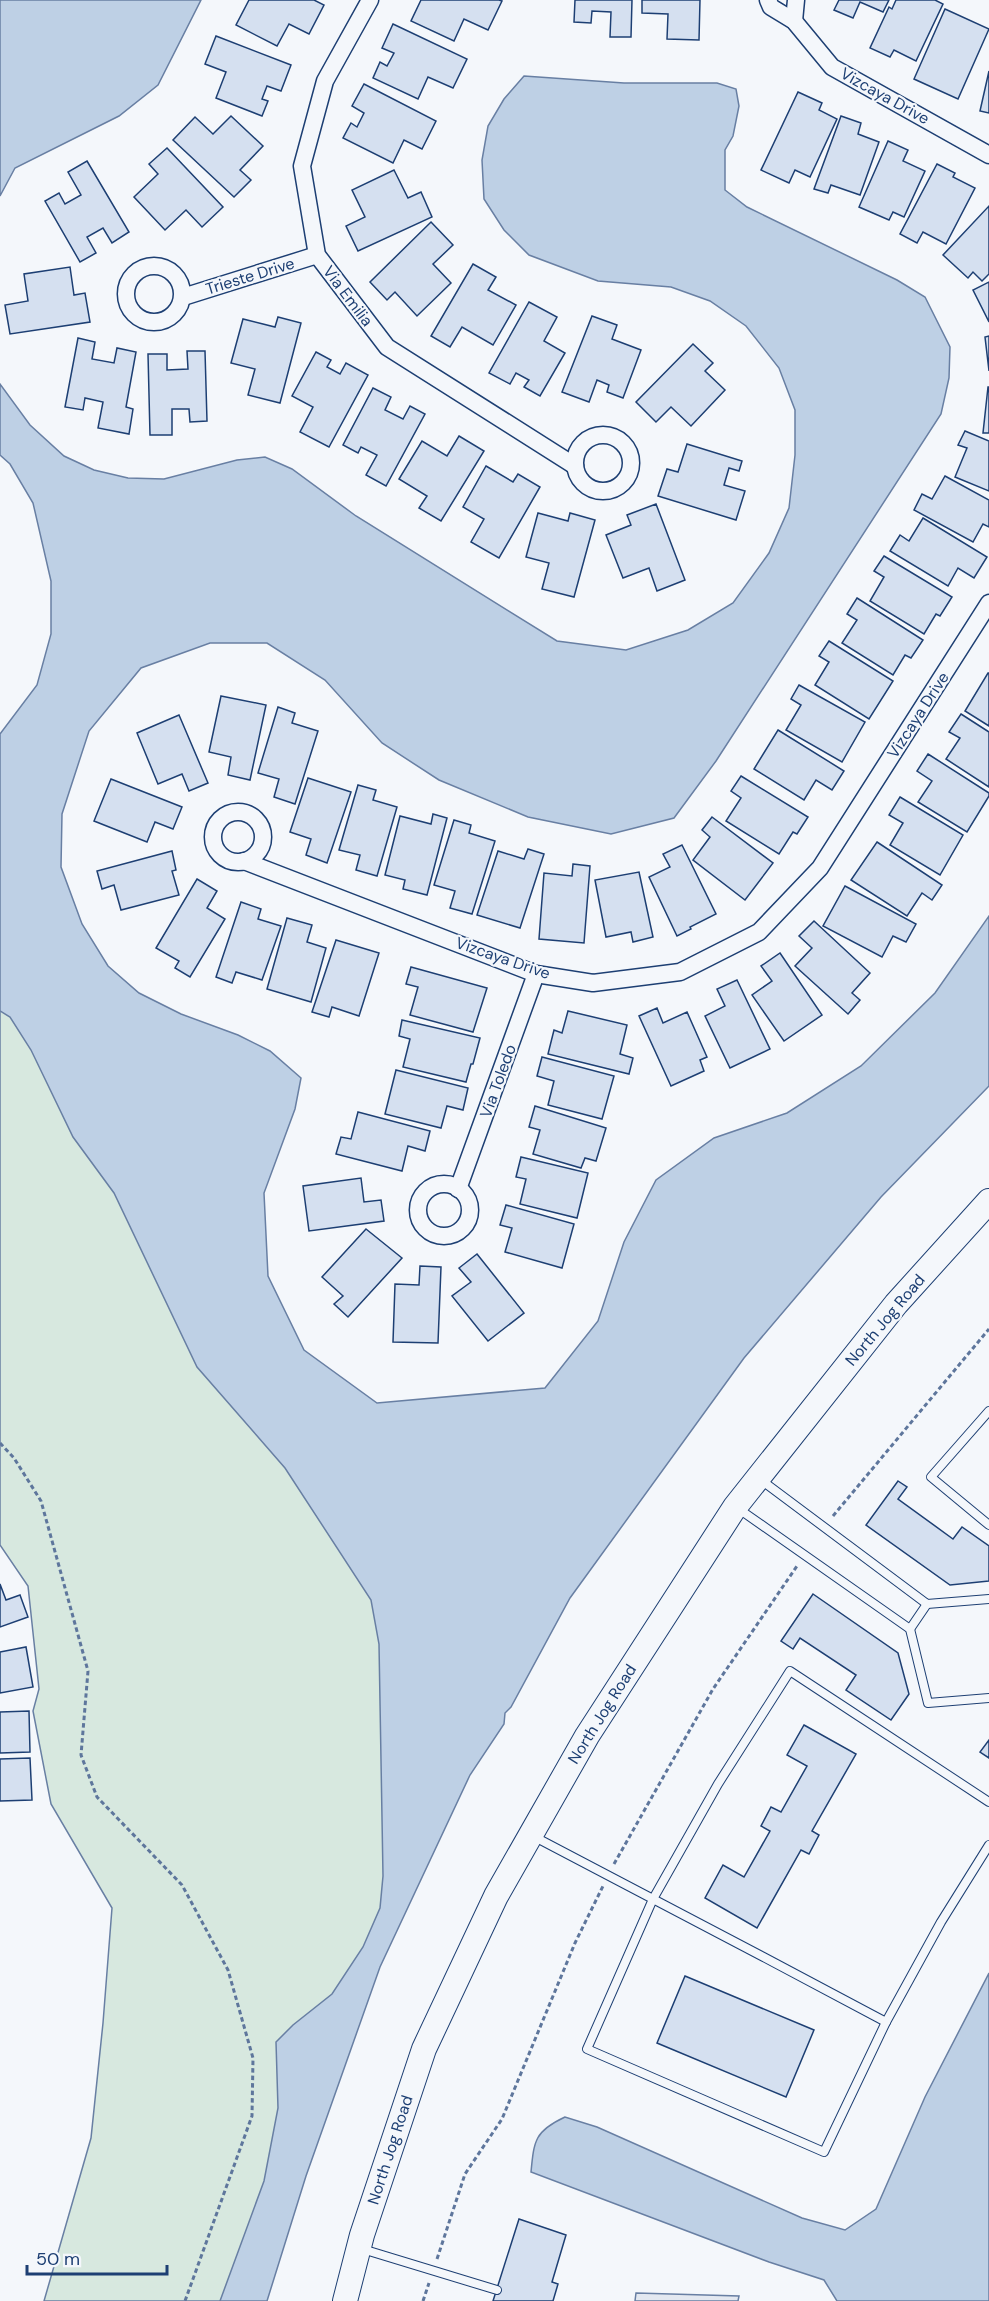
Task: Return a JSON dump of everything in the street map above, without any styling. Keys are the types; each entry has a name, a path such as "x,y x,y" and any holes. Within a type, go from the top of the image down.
{"street":[{"name":"Via Emilia","path":"370,0 325,81 302,166 317,255 387,347 575,466"},
{"name":"Vizcaya Drive","path":"768,0 771,8 794,21 832,66 989,155"},
{"path":"794,21 796,0"},
{"name":"Trieste Drive","path":"183,297 317,255"},
{"name":"Vizcaya Drive","path":"244,861 536,974 593,983 680,972 759,932 820,867 989,603"},
{"name":"Via Toledo","path":"458,1189 536,974"},
{"name":"North Jog Road","path":"345,2301 358,2248 424,2049 496,1896 587,1736 735,1507 896,1304 989,1201"}],"lane":[{"path":"989,1411 931,1477 989,1525"},
{"path":"759,1478 927,1604 989,1599"},
{"path":"735,1507 910,1629 928,1703 989,1698"},
{"path":"910,1629 927,1604"},
{"path":"989,1802 790,1671 718,1784 653,1899 587,2049 824,2152 886,2022 941,1922 989,1845"},
{"path":"531,1834 886,2022"},
{"path":"358,2248 497,2290"}],"path":[{"path":"825,1527 843,1502 989,1329"},
{"path":"0,1443 14,1458 41,1501 82,1648 88,1671 81,1755 97,1797 182,1885 228,1970 253,2058 252,2116 185,2301"},
{"path":"423,2301 465,2174 502,2119 574,1943 608,1875 713,1689 805,1556"}],"shaded area":[{"path":"0,993 401,1592 405,1865 245,2301 44,2301 91,2138 112,1908 51,1804 33,1711 39,1689 28,1586 0,1545"},
{"path":"636,2293 739,2296 738,2301 635,2301"}],"water":[{"path":"0,0 201,0 158,85 119,116 15,168 0,196"},
{"path":"524,76 624,83 717,83 736,89 739,106 733,136 725,150 725,190 747,207 897,280 925,297 950,347 949,378 941,414 716,761 674,818 611,834 528,817 439,780 382,743 325,680 267,643 210,643 141,668 89,731 62,814 61,867 82,924 108,966 139,993 181,1014 238,1035 270,1051 301,1078 295,1109 264,1193 268,1276 304,1350 377,1403 545,1388 598,1321 624,1242 656,1180 714,1138 787,1113 861,1066 935,993 989,916 989,1086 881,1197 744,1358 570,1598 511,1707 505,1713 504,1724 470,1775 380,1967 306,2176 267,2301 220,2301 264,2181 278,2108 276,2042 293,2025 332,1994 363,1947 380,1908 383,1876 379,1644 371,1600 285,1468 197,1367 114,1193 73,1137 31,1050 10,1017 0,1011 0,734 37,685 51,634 51,581 33,503 10,464 0,455 0,384 30,425 64,456 94,470 128,478 164,479 237,460 265,457 292,469 356,516 557,641 626,650 688,630 733,603 769,553 789,508 795,455 795,410 779,368 746,326 710,301 671,287 598,281 529,255 504,230 484,199 482,160 488,126 504,99"},
{"path":"989,1973 989,2301 837,2301 824,2280 769,2262 531,2172 533,2152 538,2138 547,2127 565,2117 597,2127 802,2218 845,2230 876,2209 925,2097"}],"building":[{"path":"249,0 314,0 324,5 309,34 289,24 277,46 236,25"},
{"path":"421,0 502,1 488,30 464,19 454,41 411,21"},
{"path":"575,0 632,0 631,37 610,37 611,12 592,11 591,23 574,22"},
{"path":"642,0 700,0 699,40 667,39 668,14 642,13"},
{"path":"839,0 889,0 883,12 860,2 853,18 834,10"},
{"path":"896,0 935,0 943,4 916,61 894,50 890,57 870,48 889,7 892,9"},
{"path":"945,9 989,29 958,99 914,79"},
{"path":"393,24 467,59 453,88 428,77 418,99 373,78 380,62 387,66 394,53 382,48"},
{"path":"216,36 291,65 281,91 267,86 262,99 268,101 262,116 216,98 226,72 205,64"},
{"path":"989,71 989,113 980,111"},
{"path":"364,84 436,121 422,149 404,140 393,163 343,138 351,123 357,127 364,113 352,106"},
{"path":"798,92 822,103 819,110 837,119 810,177 795,170 789,183 761,170"},
{"path":"231,116 263,146 240,170 251,180 234,197 173,140 195,117 213,134"},
{"path":"841,116 861,123 858,134 879,142 860,195 831,185 828,193 814,189"},
{"path":"888,141 908,150 903,161 925,171 904,217 893,212 889,220 859,207"},
{"path":"167,148 223,207 202,227 186,210 165,230 134,197 158,174 149,164"},
{"path":"87,161 129,232 112,243 103,228 87,237 96,253 80,262 45,201 59,193 65,204 81,195 68,172"},
{"path":"937,164 955,173 953,177 975,188 946,244 923,232 917,243 900,234"},
{"path":"394,170 408,198 421,192 432,217 358,251 346,226 365,217 352,190"},
{"path":"989,206 989,274 982,281 973,272 968,278 943,255"},
{"path":"431,222 453,245 433,264 451,283 417,316 395,292 387,300 370,282"},
{"path":"473,264 496,277 488,290 516,305 493,345 462,327 450,347 431,336"},
{"path":"70,267 74,295 85,293 90,322 10,334 5,305 28,301 24,274"},
{"path":"989,282 989,322 973,290"},
{"path":"529,302 557,317 544,341 565,353 540,396 524,387 529,380 516,373 510,384 489,373"},
{"path":"592,316 617,325 612,339 641,350 623,398 607,392 609,385 597,380 589,402 562,392"},
{"path":"278,317 301,323 280,403 248,395 255,369 231,363 243,319 275,327"},
{"path":"989,336 989,371 985,337"},
{"path":"78,338 95,342 92,359 114,363 117,348 136,352 126,407 133,409 129,434 98,428 103,402 85,398 83,410 65,407"},
{"path":"693,344 713,363 705,371 725,390 691,426 671,407 656,422 636,402"},
{"path":"187,351 205,351 207,421 190,422 189,409 172,409 172,435 150,435 148,354 167,354 167,370 188,369"},
{"path":"316,352 331,360 327,367 340,374 346,363 368,375 329,447 300,432 313,407 292,396"},
{"path":"988,387 989,433 983,433"},
{"path":"373,388 391,397 385,410 403,419 410,406 425,414 386,486 366,475 377,455 361,447 358,453 343,445"},
{"path":"965,431 989,441 989,491 955,477 967,448 958,445"},
{"path":"459,436 484,451 441,521 419,508 427,496 399,479 422,441 447,456"},
{"path":"687,444 742,461 739,471 729,468 724,485 745,491 736,520 658,496 667,469 678,472"},
{"path":"486,466 513,482 518,474 540,487 499,558 471,542 484,519 463,507"},
{"path":"945,476 989,500 989,527 983,524 973,542 914,510 922,494 932,499"},
{"path":"656,504 685,580 657,591 649,568 623,578 606,535 631,525 627,515"},
{"path":"538,513 568,521 570,513 595,520 574,597 542,589 549,563 526,557"},
{"path":"923,518 987,557 974,578 958,568 948,586 890,551 900,535 909,541"},
{"path":"884,556 952,597 940,616 936,614 924,634 870,601 884,577 874,571"},
{"path":"857,598 923,640 911,658 905,655 893,675 842,643 857,620 847,614"},
{"path":"829,641 893,681 869,719 815,685 829,662 819,656"},
{"path":"989,673 989,726 965,711"},
{"path":"799,685 865,722 842,762 786,730 801,705 791,699"},
{"path":"221,696 266,705 250,780 228,775 231,757 209,752"},
{"path":"278,707 295,713 292,723 318,731 295,804 274,797 279,779 258,773"},
{"path":"961,714 989,732 989,787 946,759 960,738 949,732"},
{"path":"179,715 208,783 189,791 182,774 158,784 137,733"},
{"path":"778,730 844,771 832,790 816,780 804,800 754,769"},
{"path":"928,754 989,793 967,832 918,802 932,781 917,771"},
{"path":"741,776 808,817 797,834 793,832 779,854 726,821 741,798 731,791"},
{"path":"308,778 351,792 327,863 306,855 311,839 290,832"},
{"path":"111,779 182,807 173,829 155,822 147,842 94,821"},
{"path":"358,785 376,790 373,800 397,807 377,876 356,870 360,855 339,850"},
{"path":"900,797 963,835 940,875 890,845 903,823 889,815"},
{"path":"433,814 447,818 427,895 403,889 405,880 385,875 400,816 431,824"},
{"path":"712,817 773,863 745,900 693,860 710,837 702,830"},
{"path":"454,820 471,825 469,833 495,841 472,914 450,908 455,891 434,885"},
{"path":"877,842 942,885 932,900 922,893 907,916 851,880"},
{"path":"682,845 716,914 677,936 649,877 670,867 663,854"},
{"path":"528,849 544,854 520,928 477,915 498,851 524,859"},
{"path":"172,851 176,870 172,871 179,895 121,910 114,885 102,889 97,871"},
{"path":"573,864 590,866 584,943 539,939 544,873 572,876"},
{"path":"639,872 653,937 633,942 631,932 606,937 595,880"},
{"path":"197,879 217,891 207,908 225,919 190,977 175,968 179,961 156,948"},
{"path":"845,886 916,924 906,942 893,936 882,957 823,926"},
{"path":"241,902 261,909 258,919 281,926 262,980 236,972 232,983 216,977"},
{"path":"287,918 312,925 307,942 326,948 311,1002 267,989"},
{"path":"814,921 870,973 852,993 860,1000 848,1014 795,966 812,948 799,936"},
{"path":"336,940 379,953 359,1016 332,1007 329,1017 312,1012"},
{"path":"780,953 822,1015 784,1041 752,995 772,981 761,966"},
{"path":"411,967 487,988 473,1032 410,1015 418,987 406,984"},
{"path":"737,980 770,1049 730,1068 705,1016 725,1006 717,989"},
{"path":"657,1008 663,1023 687,1012 707,1057 700,1060 704,1071 671,1086 639,1016"},
{"path":"568,1011 627,1025 620,1054 633,1058 629,1074 548,1054 554,1030 562,1033"},
{"path":"402,1020 480,1038 466,1082 403,1067 410,1039 399,1036"},
{"path":"542,1057 614,1076 602,1119 548,1105 554,1081 537,1076"},
{"path":"396,1070 468,1088 463,1110 447,1106 441,1128 385,1114"},
{"path":"535,1106 606,1128 596,1161 585,1158 581,1168 533,1154 540,1130 529,1127"},
{"path":"358,1112 430,1131 425,1151 408,1146 402,1171 336,1154 341,1137 351,1139"},
{"path":"521,1157 588,1173 577,1218 520,1204 526,1179 516,1177"},
{"path":"361,1178 364,1202 381,1200 384,1221 309,1231 303,1186"},
{"path":"506,1205 574,1224 562,1268 505,1252 512,1228 500,1225"},
{"path":"366,1229 402,1258 348,1317 334,1304 343,1296 322,1277"},
{"path":"477,1254 524,1313 488,1341 452,1296 471,1282 459,1268"},
{"path":"420,1266 441,1267 438,1343 393,1342 395,1284 419,1285"},
{"path":"898,1481 907,1487 898,1499 953,1539 962,1527 989,1546 989,1581 950,1585 866,1525"},
{"path":"0,1584 6,1600 20,1595 28,1617 0,1627"},
{"path":"813,1594 898,1653 909,1694 891,1720 846,1690 856,1675 800,1638 793,1649 781,1641"},
{"path":"26,1647 33,1687 0,1693 0,1652"},
{"path":"29,1711 30,1752 0,1753 0,1712"},
{"path":"804,1725 856,1754 812,1831 819,1835 809,1854 801,1850 757,1928 705,1898 723,1865 744,1877 770,1831 761,1826 771,1807 781,1812 807,1766 787,1755"},
{"path":"989,1740 989,1758 980,1752"},
{"path":"30,1758 32,1800 0,1801 0,1759"},
{"path":"685,1976 814,2030 786,2097 657,2043"},
{"path":"519,2219 566,2235 552,2282 558,2284 553,2301 493,2301"}]}
